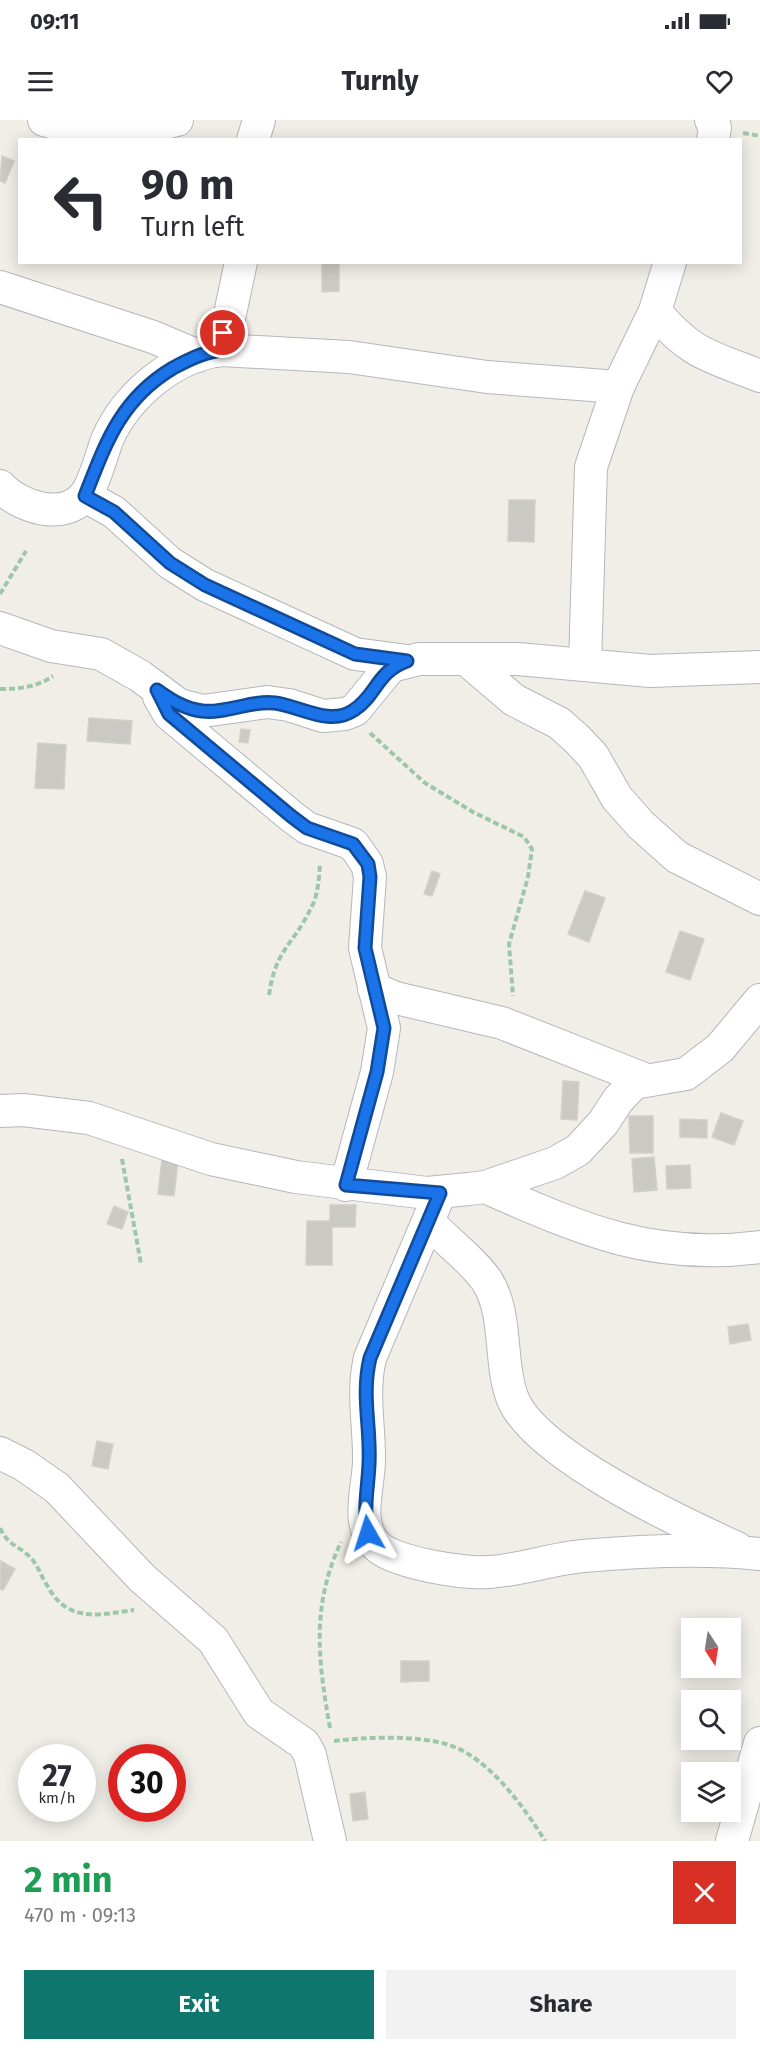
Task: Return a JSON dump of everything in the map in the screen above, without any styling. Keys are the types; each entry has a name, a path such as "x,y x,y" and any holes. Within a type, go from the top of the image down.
{"street":[{"path":"44,120 105,131 150,128 177,120"},
{"path":"254,138 259,120"},
{"path":"711,120 716,127 713,138"},
{"path":"0,486 7,494 33,506 59,511 85,496 111,431 131,402 156,378 207,354 230,314 241,264"},
{"path":"585,664 591,467 618,387 655,311 669,264"},
{"path":"0,287 207,354 349,357 487,377 618,387"},
{"path":"655,311 674,334 690,348 760,376"},
{"path":"85,496 114,512 170,563 205,585 355,654 407,661 445,658 518,659 650,671 760,667"},
{"path":"0,628 51,646 101,654 140,676 179,705 202,711 267,702 289,705 323,717 345,714 355,710 391,666 407,661"},
{"path":"467,660 514,700 558,723 576,739 593,756 623,805 641,825 677,857 760,899"},
{"path":"157,690 169,714 307,828 353,844 368,864 370,898 365,948 384,1028 382,1047 354,1163 346,1185"},
{"path":"374,989 396,998 481,1017 644,1079"},
{"path":"0,1111 23,1110 89,1118 211,1159 346,1185 440,1193 484,1187 555,1163 578,1150 603,1124 626,1090 634,1083 644,1079 686,1074 720,1048 760,1000"},
{"path":"484,1187 548,1216 625,1242 705,1251 760,1247"},
{"path":"440,1193 370,1358 364,1381 369,1463 364,1513 368,1533 376,1546 412,1562 486,1572 581,1556 753,1553"},
{"path":"429,1222 488,1282 495,1301 512,1396 535,1429 581,1465 664,1515 753,1553"},
{"path":"0,1453 24,1465 57,1488 142,1578 213,1640 260,1713 304,1744 314,1772 330,1841"},
{"path":"732,1841 760,1743"}],"path":[{"path":"0,594 26,550"},
{"path":"345,714 425,783 473,812 524,837 532,849 528,877 509,944 519,1030"},
{"path":"269,995 273,972 282,950 311,909 319,881 321,860 316,841 307,828"},
{"path":"123,1129 126,1188 141,1264"},
{"path":"314,1772 333,1741 320,1662 321,1608 327,1575 344,1535 364,1513"},
{"path":"0,1528 13,1547 32,1559 59,1604 71,1611 88,1614 174,1608"},
{"path":"333,1741 370,1737 450,1745 491,1772 515,1795 545,1841"}],"building":[{"path":"2,156 14,161 5,183 0,181"},
{"path":"322,264 339,264 339,291 322,292"},
{"path":"509,500 535,500 534,542 508,541"},
{"path":"89,718 132,721 130,744 87,741"},
{"path":"241,729 250,730 248,743 239,742"},
{"path":"38,743 66,745 64,789 35,788"},
{"path":"432,871 440,874 432,896 424,894"},
{"path":"585,891 605,898 589,942 568,934"},
{"path":"680,931 704,939 690,980 666,972"},
{"path":"563,1081 579,1082 577,1120 561,1119"},
{"path":"721,1113 743,1121 734,1145 712,1137"},
{"path":"629,1116 653,1116 653,1153 630,1153"},
{"path":"680,1119 707,1120 707,1138 680,1137"},
{"path":"654,1157 657,1190 634,1192 632,1159"},
{"path":"162,1159 178,1161 174,1196 158,1194"},
{"path":"690,1165 691,1188 667,1189 666,1166"},
{"path":"330,1205 356,1205 355,1227 332,1227 332,1265 306,1265 307,1221 330,1221"},
{"path":"114,1206 128,1212 122,1229 107,1224"},
{"path":"748,1324 751,1340 730,1344 728,1327"},
{"path":"97,1441 113,1444 108,1469 92,1466"},
{"path":"1,1561 15,1569 3,1590 0,1589"},
{"path":"401,1661 429,1661 429,1681 401,1682"},
{"path":"365,1792 368,1819 353,1821 350,1794"}],"route":[{"path":"223,333 216,351 207,352 181,363 156,378 131,402 111,431 85,496 114,512 170,563 205,585 355,654 407,661 391,666 355,710 334,716 323,717 289,705 267,702 202,711 179,705 157,690 169,714 233,765 291,816 307,828 353,844 368,864 370,898 365,933 366,961 384,1028 377,1072 354,1163 346,1185 440,1193 370,1358 364,1381 369,1463 364,1513 368,1533"}]}
